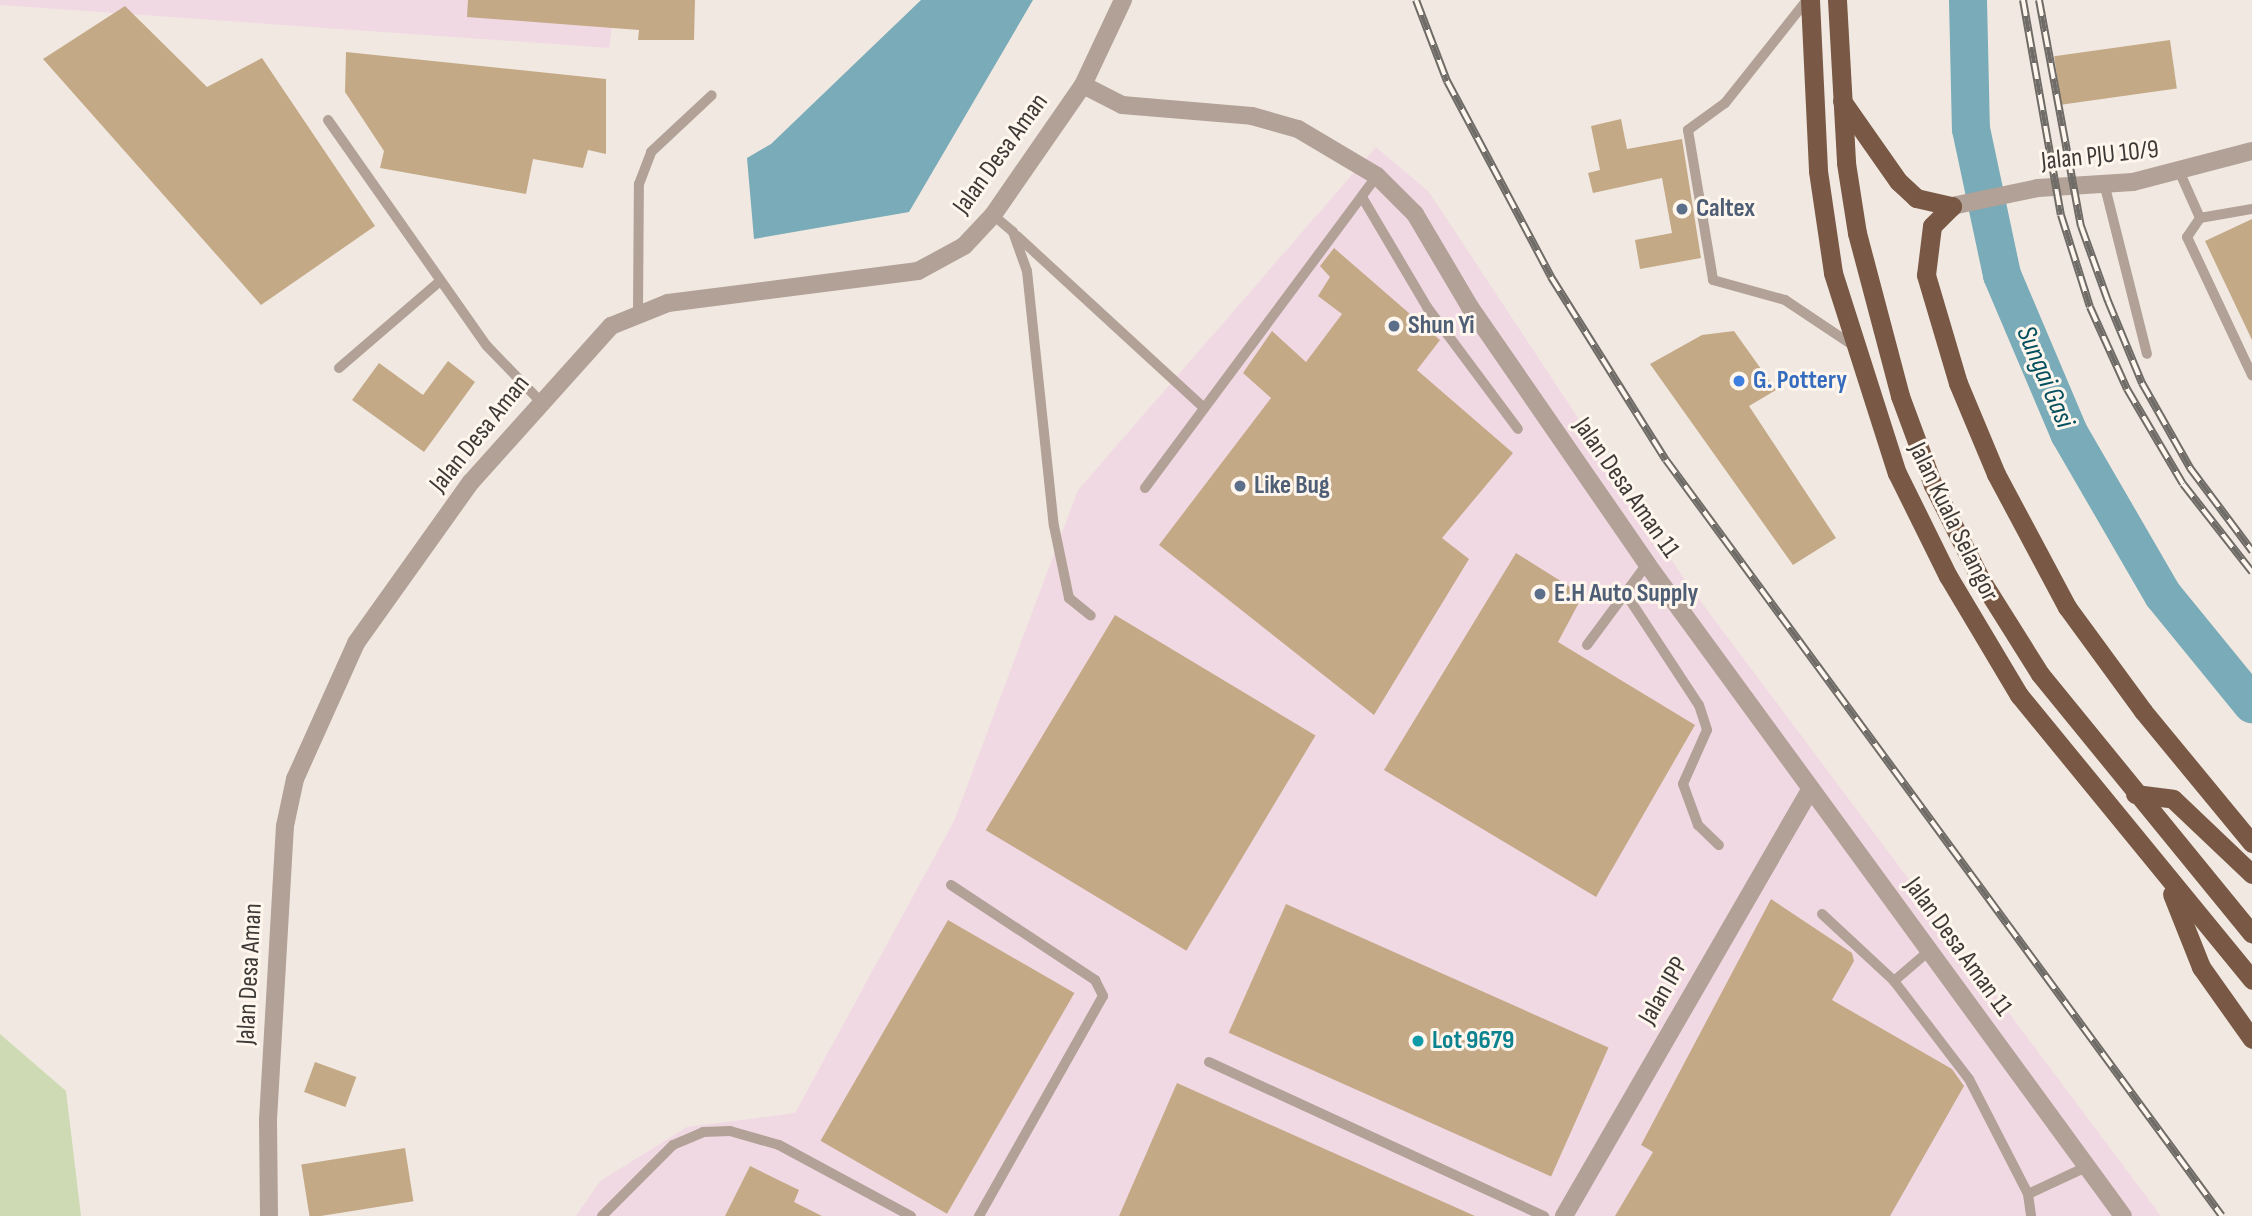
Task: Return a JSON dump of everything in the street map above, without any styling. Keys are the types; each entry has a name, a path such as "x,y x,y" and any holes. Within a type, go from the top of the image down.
{"highway":[{"name":"Jalan Kuala Selangor","path":"1808,0 1818,171 1850,344 1896,473 1986,643 2019,695 2252,980"},
{"name":"Jalan Kuala Selangor","path":"1837,0 1846,163 1875,311 1933,485 1981,580 2040,674 2135,794 2252,934"},
{"path":"1842,100 1898,181 1916,198 1960,204"},
{"path":"1960,204 1932,226 1926,275 1958,383 1996,474 2067,607 2143,711 2252,843"},
{"path":"2135,794 2173,799 2252,874"},
{"path":"2165,876 2201,967 2252,1039"}],"street":[{"name":"Jalan Desa Aman","path":"269,1216 268,1120 285,826 295,779 356,643 539,400 591,343 638,312 918,271 950,256 993,215 1083,85 1123,0"},
{"name":"Jalan Desa Aman 11","path":"1083,85 1122,105 1252,116 1298,129 1377,176 1415,214 1470,307 1647,564 1809,792 1930,950 2084,1168 2123,1216"},
{"name":"Jalan PJU 10/9","path":"1960,204 2038,188 2105,187 2180,173 2252,151"},
{"name":"Jalan IPP","path":"1564,1216 1809,792"}],"lane":[{"path":"1808,0 1725,103 1688,130 1713,280 1785,300 1850,344"},
{"path":"638,312 639,184 651,152 712,95"},
{"path":"328,120 440,281 512,377 539,400"},
{"path":"2180,173 2200,218"},
{"path":"1145,488 1377,176"},
{"path":"2105,187 2147,354"},
{"path":"1362,197 1427,307 1518,429"},
{"path":"2252,209 2200,218 2187,237 2252,375"},
{"path":"993,215 1204,408"},
{"path":"1013,232 1027,271 1054,526 1069,598 1091,615"},
{"path":"339,368 440,281"},
{"path":"1587,645 1624,591 1647,564"},
{"path":"1624,591 1699,705 1707,730 1683,784 1698,825 1719,845"},
{"path":"951,886 1096,980 1103,996 979,1216"},
{"path":"1822,914 1894,981 1969,1079 2028,1194 2031,1216"},
{"path":"1894,981 1930,950"},
{"path":"1209,1062 1545,1216"},
{"path":"602,1216 673,1145 703,1132 730,1130 779,1145 911,1216"},
{"path":"2028,1194 2084,1168"}],"shaded area":[{"path":"0,0 616,0 609,48 0,5"},
{"path":"1376,147 1429,192 1687,583 2161,1216 576,1216 600,1181 687,1127 795,1113 954,821 1078,490"}],"green space":[{"path":"0,1034 66,1091 81,1216 0,1216"}],"water":[{"path":"921,0 1033,0 909,212 754,239 747,158 771,144"}],"building":[{"path":"468,0 695,0 694,40 638,40 639,30 467,17"},
{"path":"125,6 207,87 262,58 375,226 261,305 43,59"},
{"path":"2170,40 2177,89 2061,105 2054,56"},
{"path":"346,52 606,79 606,154 588,150 583,168 533,159 526,194 380,168 384,151 345,92"},
{"name":"Caltex","path":"1621,119 1627,149 1682,139 1701,258 1640,269 1635,240 1672,233 1662,178 1593,193 1588,173 1600,170 1591,126"},
{"path":"2252,219 2252,340 2205,241"},
{"path":"1334,248 1440,340 1417,370 1513,453 1442,538 1469,559 1374,715 1159,545 1271,398 1243,373 1272,331 1306,362 1342,314 1318,296 1330,277 1320,266"},
{"path":"1734,331 1776,390 1749,406 1836,538 1793,565 1650,364 1702,335"},
{"path":"448,361 475,382 424,452 352,400 379,363 423,395"},
{"path":"1516,553 1583,595 1558,642 1695,725 1596,897 1384,770"},
{"path":"1115,615 1316,736 1186,951 986,830"},
{"path":"1771,899 1852,953 1854,961 1832,1000 1952,1069 1964,1086 1890,1216 1615,1216 1653,1152 1641,1145"},
{"name":"Lot 9679","path":"1286,904 1608,1048 1551,1176 1229,1033"},
{"path":"948,920 1074,993 947,1214 821,1141"},
{"path":"315,1062 356,1077 345,1107 304,1092"},
{"path":"1177,1083 1475,1216 1119,1216"},
{"path":"405,1148 413,1201 309,1216 301,1164"},
{"path":"750,1166 799,1190 794,1202 822,1216 725,1216"}],"waterway":[{"name":"Sungai Gasi","path":"1968,0 1971,129 2002,275 2069,433 2163,595 2252,704"}],"railway":[{"path":"1416,0 1447,81 1551,277 1666,460 2222,1216"},
{"path":"2023,0 2061,215 2090,307 2127,389 2183,484 2252,572"},
{"path":"2039,0 2081,226 2108,301 2142,383 2190,468 2252,551"}],"place":[{"name":"Caltex","path":"1682,209"},
{"name":"Shun Yi","path":"1394,326"},
{"name":"G. Pottery","path":"1739,381"},
{"name":"Like Bug","path":"1240,486"},
{"name":"E.H Auto Supply","path":"1540,594"},
{"name":"Lot 9679","path":"1418,1041"}]}
